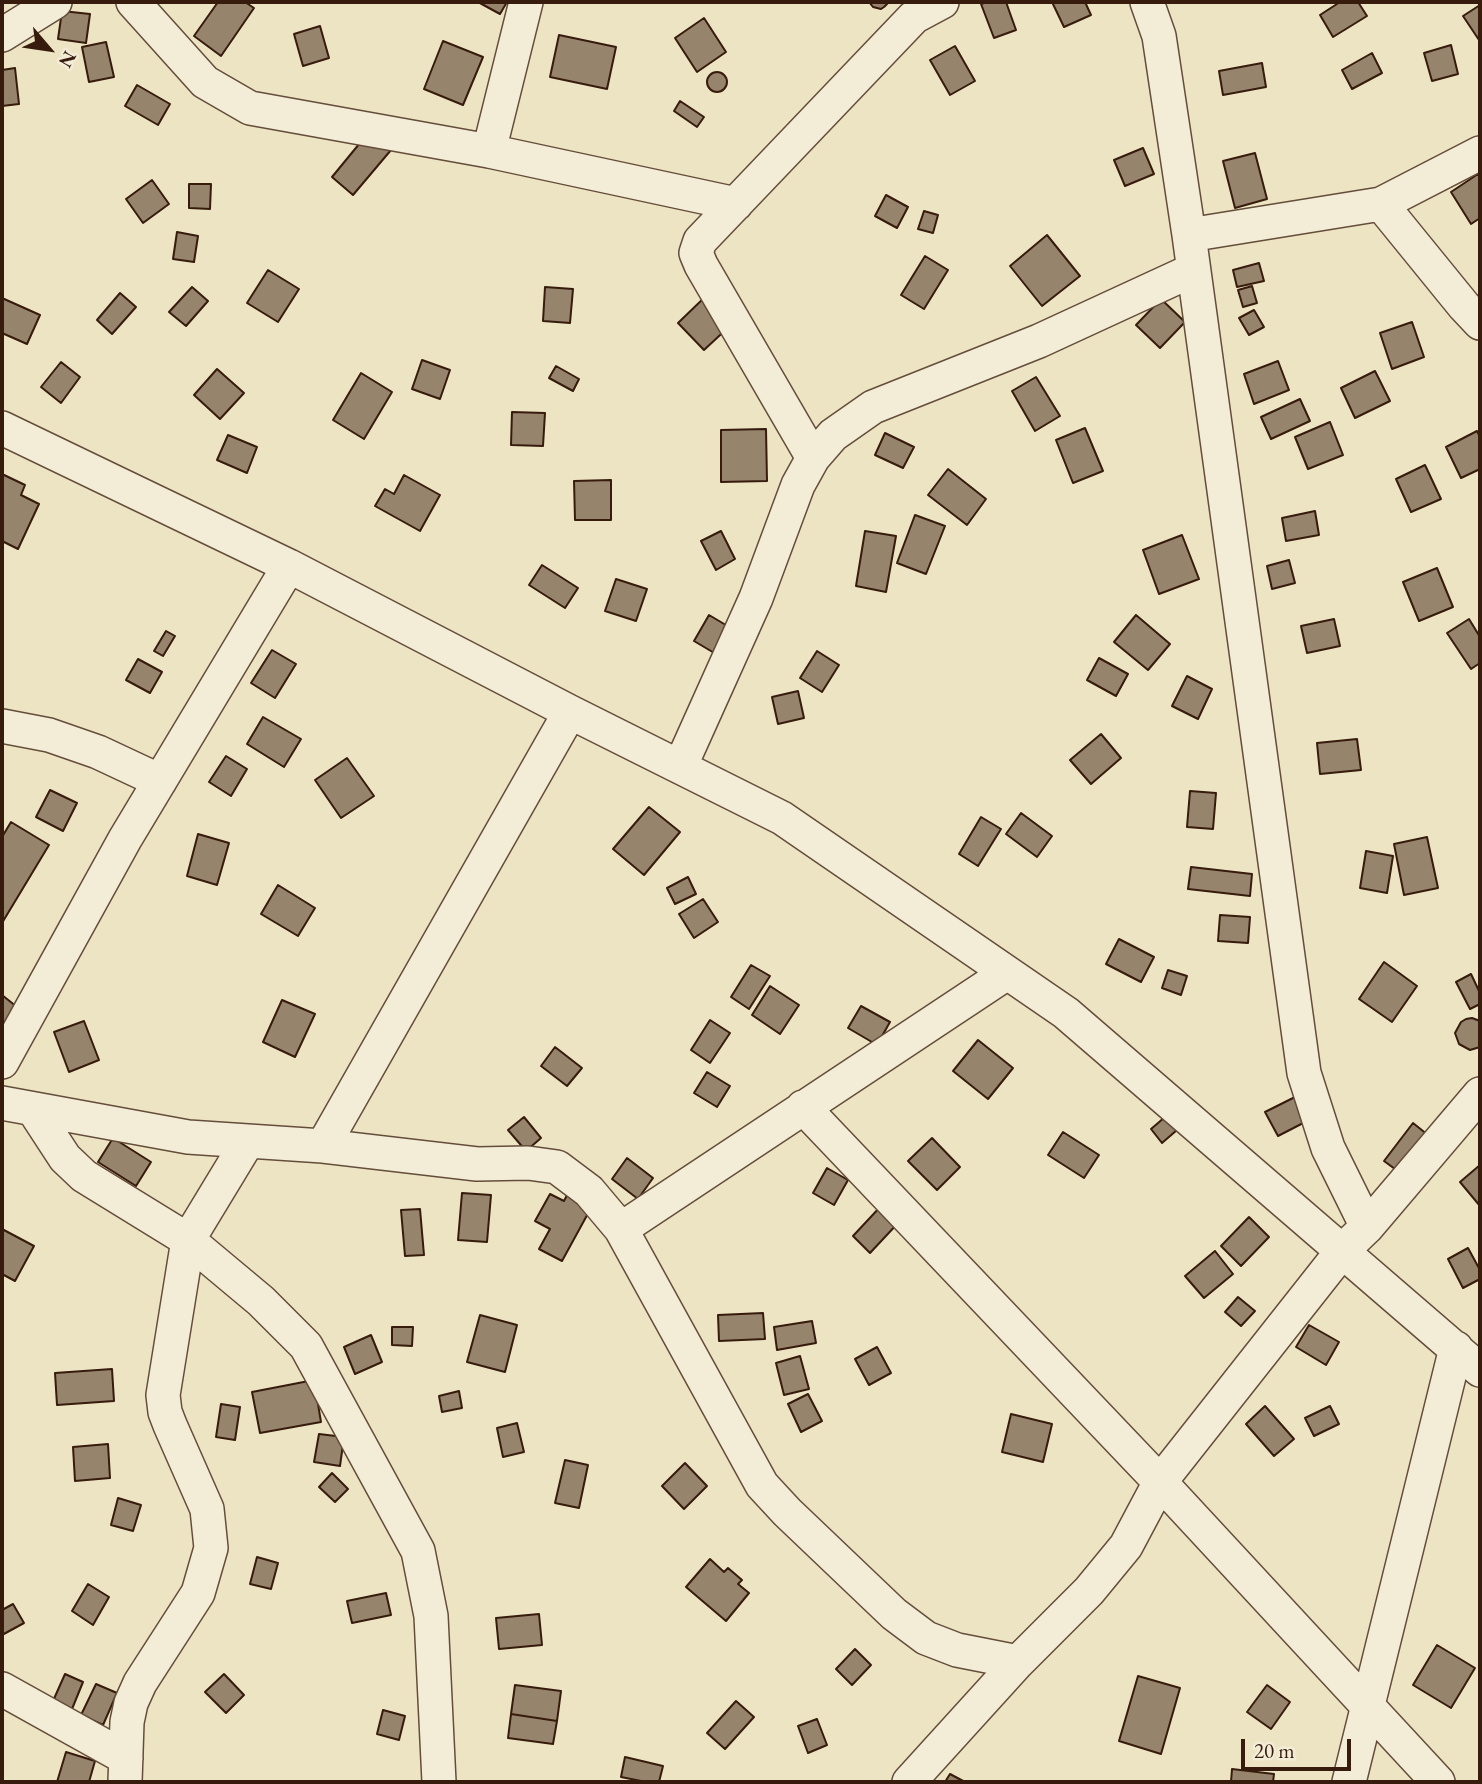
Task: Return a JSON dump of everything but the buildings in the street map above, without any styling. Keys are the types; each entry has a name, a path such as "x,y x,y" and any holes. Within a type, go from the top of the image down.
{"street":[{"path":"2,35 55,2"},
{"path":"133,2 205,82 250,108 489,151 736,204"},
{"path":"489,151 526,2"},
{"path":"813,458 696,253 700,241 915,17 942,2"},
{"path":"1147,2 1159,36 1189,235 1304,1073 1328,1148 1367,1227"},
{"path":"1189,235 1381,204 1480,153"},
{"path":"1381,204 1480,323"},
{"path":"680,767 756,598 798,485 813,458 833,435 873,407 1039,341 1194,270"},
{"path":"2,428 289,565 569,712 782,818 1066,1013 1480,1370"},
{"path":"2,1062 125,839 289,565"},
{"path":"323,1146 569,712"},
{"path":"2,726 49,735 98,752 160,781"},
{"path":"621,1229 1007,972"},
{"path":"909,1782 1018,1662 1089,1591 1126,1546 1160,1482 1343,1250 1367,1227 1480,1094"},
{"path":"17,1106 188,1137 323,1146 477,1164 528,1163 557,1167 589,1191 621,1229 762,1485 787,1512 884,1604 926,1638 957,1650 1018,1662"},
{"path":"17,1106 84,1176 188,1240 261,1301 306,1346 418,1551 432,1616 439,1782"},
{"path":"803,1107 1160,1482 1438,1782"},
{"path":"125,1770 127,1722 131,1703 140,1683 198,1593 211,1548 207,1509 170,1425 163,1395 188,1240 248,1141"},
{"path":"1349,1782 1456,1348"},
{"path":"2,1689 125,1770"}]}
